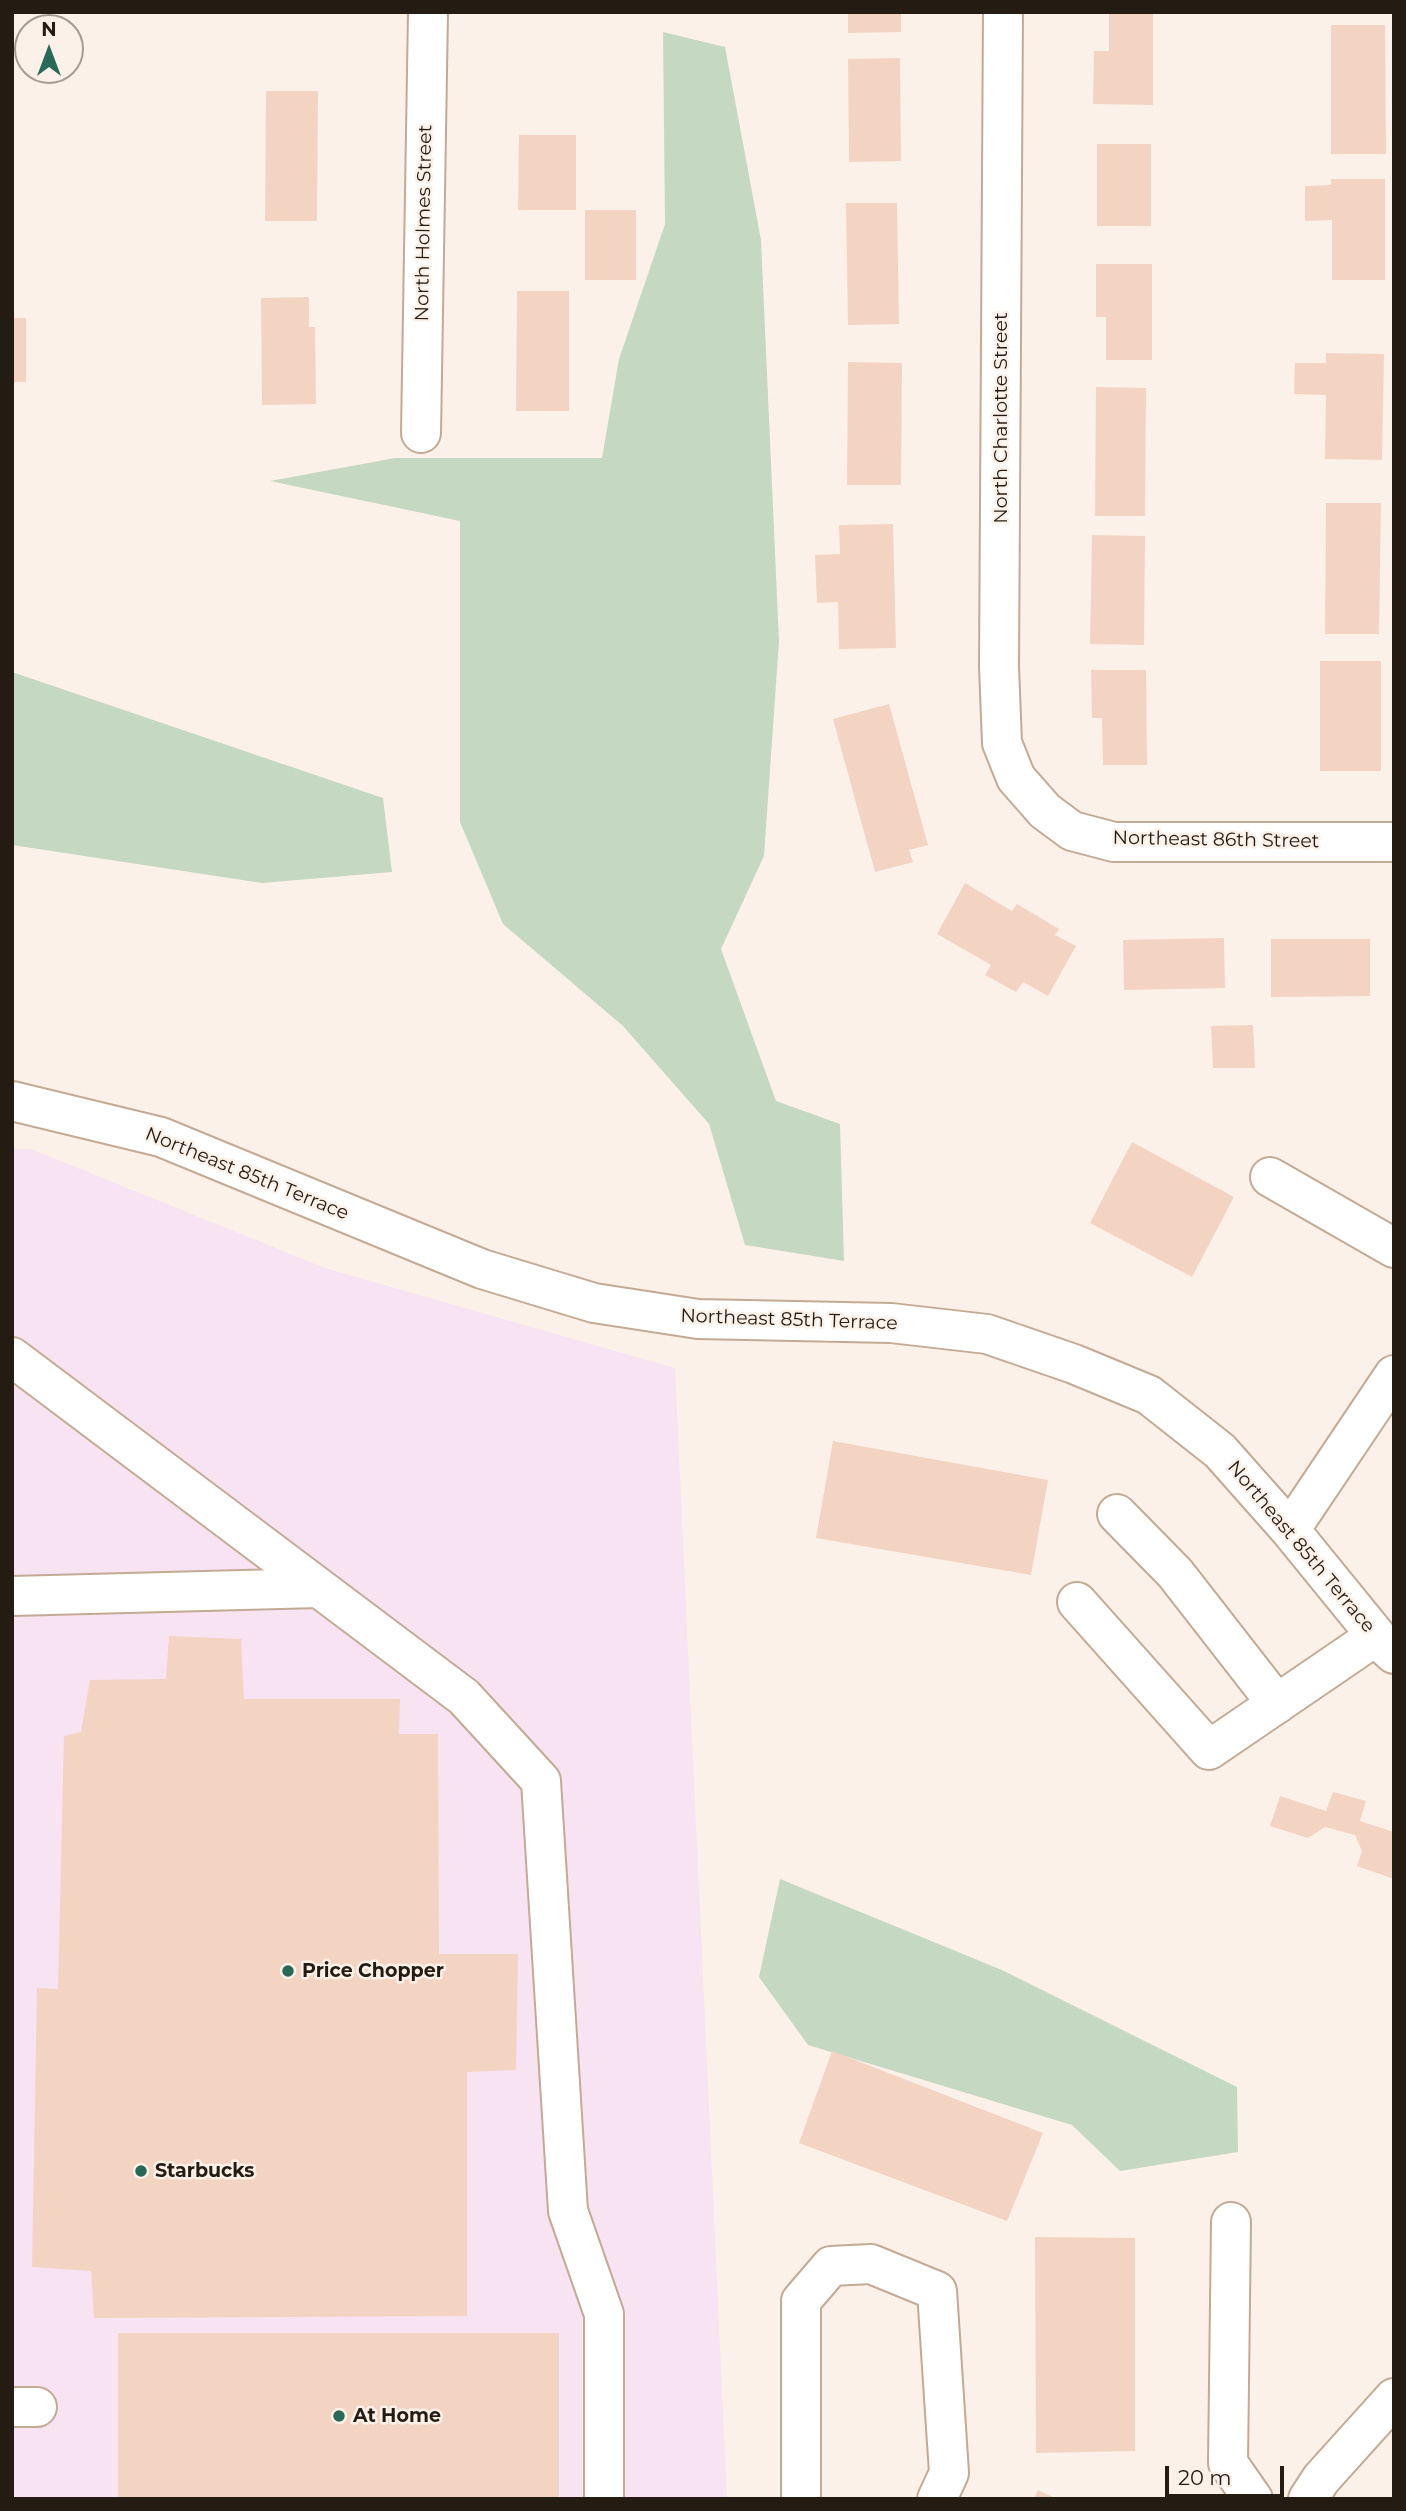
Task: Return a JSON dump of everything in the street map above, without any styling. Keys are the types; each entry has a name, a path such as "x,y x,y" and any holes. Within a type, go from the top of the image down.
{"street":[{"name":"North Holmes Street","path":"421,433 428,12"},
{"name":"North Charlotte Street","path":"1003,12 999,653 1002,743 1016,778 1045,811"},
{"name":"Northeast 86th Street","path":"1045,811 1072,831 1114,842 1394,842"},
{"name":"Northeast 85th Terrace","path":"12,1101 161,1137 482,1269 594,1303 698,1319 891,1323 988,1334 1074,1364 1149,1395 1220,1451 1290,1530 1385,1645"},
{"path":"1270,1177 1394,1248"},
{"path":"12,1357 464,1697 541,1781 568,2211 604,2314 604,2499"},
{"path":"1290,1530 1394,1375"},
{"path":"1117,1514 1175,1573 1277,1704"},
{"path":"12,1596 319,1588"},
{"path":"1077,1602 1209,1750 1277,1704 1385,1645"},
{"path":"1231,2222 1228,2462 1253,2499"},
{"path":"801,2499 801,2301 831,2266 871,2264 937,2291 949,2473 937,2499"},
{"path":"1308,2499 1321,2479 1394,2398"}],"shaded area":[{"path":"12,1149 31,1149 325,1268 675,1368 727,2499 12,2499"}],"green space":[{"path":"663,32 725,47 761,240 779,641 764,856 721,949 776,1101 840,1124 844,1261 745,1245 709,1124 623,1026 503,924 460,822 460,521 270,481 395,458 602,458 619,359 665,224"},
{"path":"12,672 383,798 392,872 262,883 12,845"},
{"path":"780,1879 1002,1970 1237,2087 1238,2152 1120,2171 1072,2125 808,2045 759,1977"}],"building":[{"path":"848,12 901,12 901,32 848,33"},
{"path":"1109,13 1153,14 1153,105 1093,104 1094,51 1109,51"},
{"path":"1331,25 1385,25 1386,154 1331,154"},
{"path":"900,58 901,161 849,162 848,59"},
{"path":"266,91 318,91 317,221 265,221"},
{"path":"519,135 576,135 576,210 518,210"},
{"path":"1097,144 1151,144 1151,226 1097,226"},
{"path":"1331,179 1385,179 1385,280 1332,280 1332,220 1305,221 1305,186 1331,185"},
{"path":"846,203 897,203 899,324 848,325"},
{"path":"585,210 636,210 636,280 585,280"},
{"path":"1096,264 1152,264 1152,360 1106,360 1106,317 1096,317"},
{"path":"517,291 569,291 569,411 516,411"},
{"path":"309,297 309,327 315,327 316,404 262,405 261,298"},
{"path":"12,318 26,318 26,382 12,382"},
{"path":"1326,353 1384,354 1382,460 1325,459 1326,395 1294,394 1295,363 1326,363"},
{"path":"848,362 902,363 901,485 847,485"},
{"path":"1096,387 1146,388 1145,516 1095,516"},
{"path":"1326,503 1381,503 1379,634 1325,634"},
{"path":"893,524 896,648 839,649 838,602 817,603 815,555 840,554 839,525"},
{"path":"1092,535 1145,536 1144,645 1090,644"},
{"path":"1320,661 1381,661 1381,771 1320,771"},
{"path":"1091,670 1146,670 1147,765 1103,765 1102,718 1092,718"},
{"path":"889,704 928,845 909,850 913,862 875,872 833,719"},
{"path":"965,883 1012,911 1017,904 1059,929 1055,935 1076,946 1048,996 1023,982 1016,992 985,975 991,965 937,934"},
{"path":"1224,938 1225,988 1124,990 1123,940"},
{"path":"1271,939 1370,939 1370,996 1271,997"},
{"path":"1253,1025 1255,1068 1213,1068 1211,1026"},
{"path":"1132,1142 1234,1197 1192,1277 1090,1223"},
{"path":"833,1441 1048,1480 1031,1575 816,1538"},
{"name":"Price Chopper","path":"169,1636 241,1639 244,1699 400,1699 399,1734 438,1734 439,1954 518,1954 516,2070 467,2072 467,2316 94,2318 91,2271 32,2267 37,1988 58,1989 64,1736 81,1732 90,1680 166,1679"},
{"path":"1333,1792 1366,1801 1360,1821 1394,1832 1394,1879 1357,1866 1362,1851 1355,1835 1325,1827 1308,1838 1270,1826 1280,1796 1326,1811"},
{"path":"832,2051 1043,2133 1007,2221 799,2143"},
{"path":"1035,2237 1135,2238 1135,2451 1036,2453"},
{"name":"At Home","path":"118,2333 559,2333 559,2499 118,2499"},
{"path":"1038,2490 1057,2499 1034,2499"}],"place":[{"name":"Price Chopper","path":"288,1971"},
{"name":"Starbucks","path":"141,2171"},
{"name":"At Home","path":"339,2416"}]}
